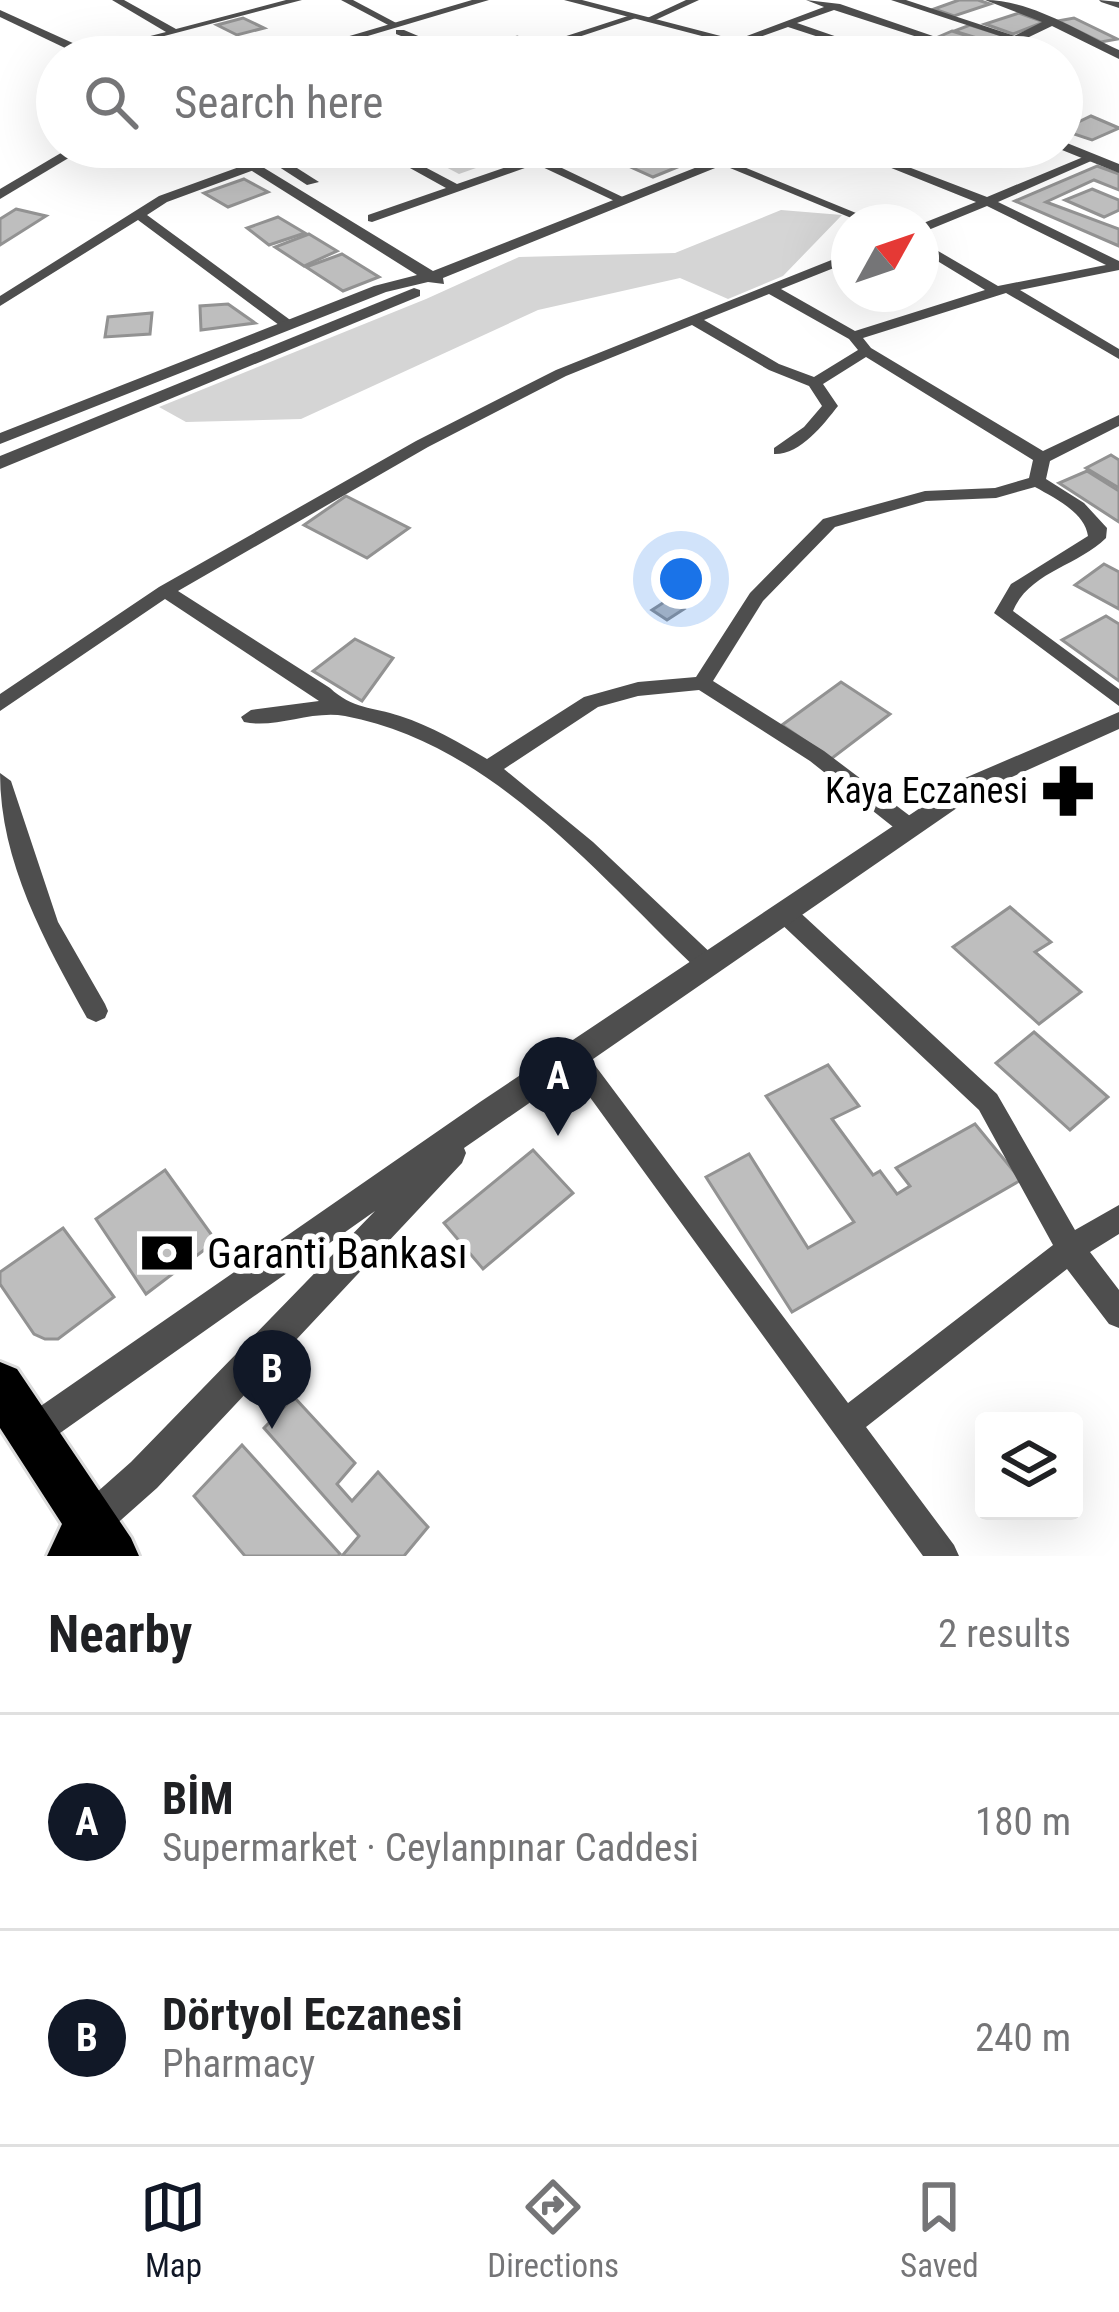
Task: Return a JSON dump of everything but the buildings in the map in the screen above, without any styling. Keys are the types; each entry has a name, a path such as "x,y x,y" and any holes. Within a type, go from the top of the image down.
{"highway":[{"path":"0,1387 16,1430 92,1545"}],"street":[{"path":"116,0 172,32"},
{"path":"158,36 273,2 297,0"},
{"path":"346,0 415,36"},
{"path":"375,36 484,0"},
{"path":"367,36 506,0"},
{"path":"569,0 712,36"},
{"path":"648,20 694,0"},
{"path":"811,0 920,36"},
{"path":"752,36 853,0"},
{"path":"896,0 1010,36"},
{"path":"990,0 1080,36"},
{"path":"1104,0 1119,5"},
{"path":"0,13 49,36"},
{"path":"574,36 634,17"},
{"path":"1020,36 1052,22"},
{"path":"787,23 826,36"},
{"path":"0,28 36,45"},
{"path":"1083,37 1119,55"},
{"path":"1083,154 1119,169"},
{"path":"1083,162 1092,158"},
{"path":"0,180 36,159"},
{"path":"0,195 45,168"},
{"path":"0,302 163,199 248,168"},
{"path":"256,168 438,272"},
{"path":"289,168 333,195"},
{"path":"417,168 455,188"},
{"path":"372,218 513,168"},
{"path":"553,168 625,201"},
{"path":"0,439 380,289 459,269 704,168"},
{"path":"738,168 831,205"},
{"path":"900,168 989,202 1119,266"},
{"path":"939,222 1069,168"},
{"path":"352,207 389,229"},
{"path":"138,214 288,325"},
{"path":"939,255 1119,355"},
{"path":"0,704 165,591 290,516 561,373 831,265"},
{"path":"854,336 1003,291 1119,266"},
{"path":"0,463 438,272"},
{"path":"772,290 854,336 866,351 1042,458"},
{"path":"697,322 774,367 815,383 830,406 810,430 780,451"},
{"path":"815,383 866,351"},
{"path":"1042,458 1119,420"},
{"path":"1037,481 1042,458"},
{"path":"702,683 756,597 829,524 925,496 996,493 1037,481 1068,496 1098,528 1097,538 1082,553 1025,581 1006,601 1004,613 1119,699"},
{"path":"165,591 323,693 339,709"},
{"path":"490,767 591,702 638,689 702,683 817,756 910,828"},
{"path":"251,717 339,709 416,727 490,767 708,965"},
{"path":"16,1430 974,784 1119,721"},
{"path":"0,781 47,924 96,1011"},
{"path":"784,913 988,1102 1070,1249 1119,1314"},
{"path":"573,1056 943,1556"},
{"path":"92,1545 144,1474 490,1112"},
{"path":"845,1424 1070,1249 1119,1218"}],"shaded area":[{"path":"781,210 831,214 831,226 783,276 728,299 680,278 538,310 301,419 186,422 159,407 519,257 675,253"}],"place":[{"name":"Kaya Eczanesi","path":"1068,791"},
{"name":"BİM","path":"558,1136"},
{"name":"Garanti Bankası","path":"167,1253"},
{"name":"Dörtyol Eczanesi","path":"272,1429"}]}
